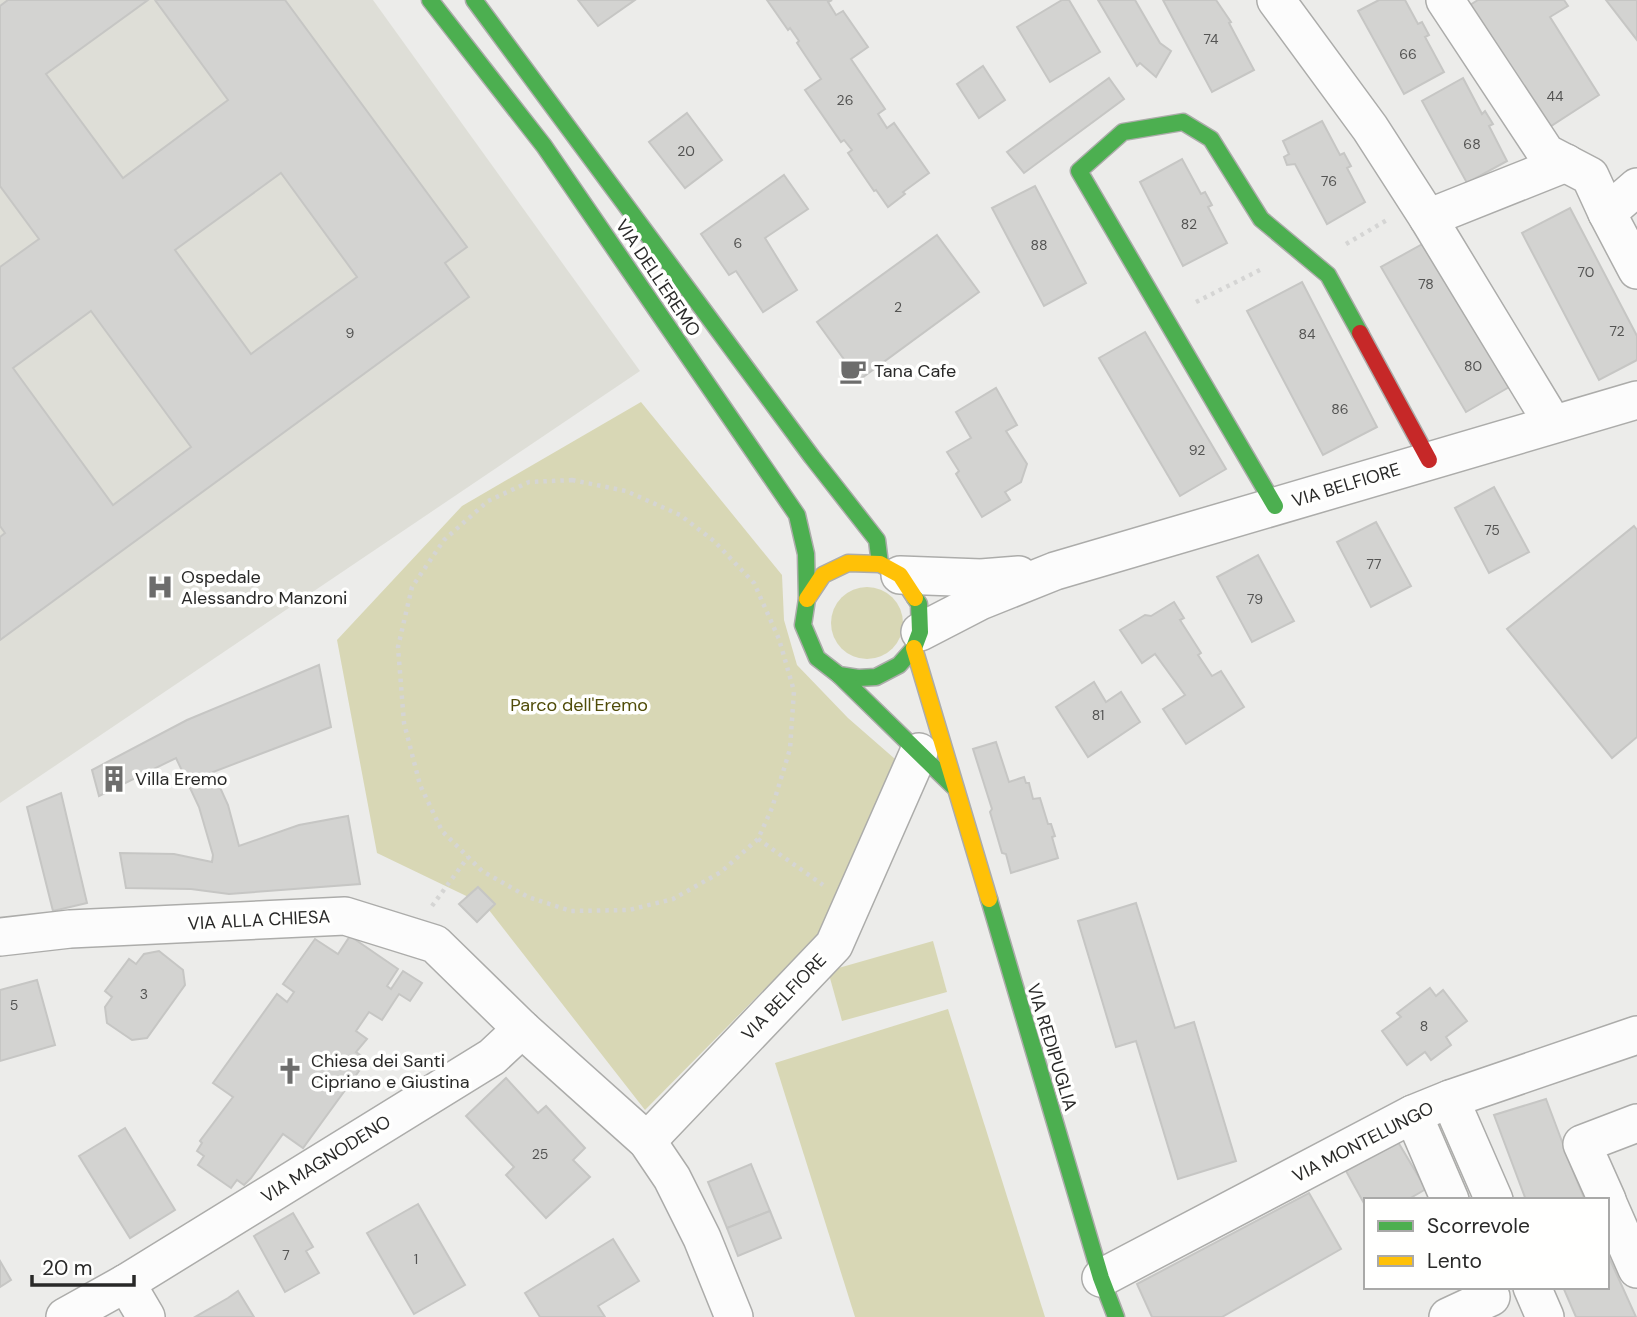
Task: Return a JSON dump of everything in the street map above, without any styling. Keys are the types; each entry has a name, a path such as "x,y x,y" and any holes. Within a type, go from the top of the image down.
{"main road":[{"name":"VIA DELL'EREMO","path":"430,0 544,146 797,515 806,554 807,599 803,625 817,658 839,675"},
{"name":"VIA DELL'EREMO","path":"474,0 804,446 877,540 890,569 919,604 917,640"},
{"path":"1275,506 1079,171 1123,132 1183,122 1211,139 1261,219 1328,275 1429,460"},
{"path":"807,599 823,575 848,563 890,569"},
{"path":"839,675 876,677 899,665 917,640"},
{"name":"VIA REDIPUGLIA","path":"917,640 954,786 1101,1278 1116,1317"},
{"name":"VIA REDIPUGLIA","path":"839,675 954,786"}],"street":[{"path":"1276,0 1370,128 1553,424"},
{"path":"1444,0 1546,153 1590,176 1606,213 1637,270"},
{"path":"1422,210 1566,163"},
{"path":"1606,213 1637,187"},
{"name":"VIA BELFIORE","path":"917,640 980,601 1055,571 1637,400"},
{"name":"VIA BELFIORE","path":"890,569 981,578 1055,571"},
{"name":"VIA BELFIORE","path":"647,1141 834,945 919,752"},
{"name":"VIA ALLA CHIESA","path":"0,937 70,929 345,916 435,944 522,1029 647,1141 672,1178 702,1238 734,1317"},
{"name":"VIA MAGNODENO","path":"65,1317 126,1283 492,1057 522,1029"},
{"name":"VIA MONTELUNGO","path":"1101,1278 1413,1114 1637,1035"},
{"path":"1450,1099 1493,1198"},
{"path":"1413,1114 1449,1198"},
{"path":"1606,1198 1582,1144 1637,1123"},
{"path":"1609,1205 1637,1269"},
{"path":"126,1283 146,1317"},
{"path":"1533,1289 1545,1317"},
{"path":"1448,1317 1492,1300"}],"path":[{"path":"1315,262 1422,210"},
{"path":"1164,318 1299,250"},
{"path":"572,480 625,491 680,514 714,541 754,583 779,639 794,691 790,749 772,808 758,839 721,872 673,899 629,910 571,911 528,897 482,871 442,831 420,785 404,723 398,647 412,587 444,540 488,500 529,482 572,480"},
{"path":"758,839 851,904"},
{"path":"411,936 468,856"}],"shaded area":[{"name":"Ospedale Alessandro Manzoni","path":"0,0 373,0 640,371 0,803"}],"green space":[{"name":"Parco dell'Eremo","path":"641,402 782,575 784,620 797,665 848,718 895,759 818,935 645,1110 485,905 377,853 337,640 462,506"},
{"path":"867,587 887,593 897,603 903,623 897,643 887,653 867,659 847,653 837,643 831,623 837,603 847,593"},
{"path":"933,941 947,992 842,1021 828,971"},
{"path":"948,1009 1045,1317 855,1317 775,1063"}],"building":[{"path":"8,0 148,0 46,74 123,178 228,100 155,0 285,0 467,247 445,263 469,297 0,640 0,537 5,533 0,526 0,267 39,239 0,186 0,6","holes":["281,173 357,277 251,354 175,250","91,311 191,447 113,505 13,368"]},
{"path":"578,0 635,0 598,26"},
{"path":"767,0 832,0 828,2 836,15 843,11 868,47 851,59 885,109 878,114 887,128 894,123 929,173 888,207 848,153 852,150 844,140 841,142 805,90 821,79 797,43 799,41"},
{"path":"1062,0 1069,0 1100,52 1050,82 1017,27"},
{"path":"1098,0 1135,0 1160,43 1171,51 1156,77 1140,63 1137,66"},
{"path":"1163,0 1216,0 1231,22 1229,23 1254,70 1212,92"},
{"path":"1379,0 1405,0 1418,24 1422,22 1429,35 1425,37 1444,72 1404,94 1358,11"},
{"path":"1478,0 1564,0 1568,6 1550,17 1599,95 1548,128 1470,5"},
{"path":"1606,0 1637,0 1637,40"},
{"path":"983,66 1005,100 979,118 957,84"},
{"path":"1109,78 1124,99 1024,173 1007,152"},
{"path":"1463,78 1482,114 1485,111 1493,124 1489,126 1507,161 1467,183 1422,101"},
{"path":"687,113 722,160 685,188 649,142"},
{"path":"1322,121 1340,155 1344,153 1351,166 1347,168 1365,202 1327,224 1295,164 1287,165 1284,157 1289,154 1283,141"},
{"path":"1182,159 1201,194 1205,192 1212,205 1208,207 1227,243 1183,266 1140,182"},
{"path":"784,175 808,209 765,238 797,290 763,312 736,271 729,275 701,234"},
{"path":"1035,186 1086,283 1044,306 992,208"},
{"path":"1570,208 1637,336 1637,360 1599,380 1522,233"},
{"path":"937,235 979,292 859,380 817,322"},
{"path":"1426,242 1511,386 1466,412 1381,267"},
{"path":"1302,282 1377,427 1323,455 1247,311"},
{"path":"1145,332 1226,469 1180,496 1099,358"},
{"path":"996,388 1017,425 1006,431 1027,464 1021,482 1005,492 1010,500 982,517 956,474 959,471 947,452 971,438 956,412"},
{"path":"1494,487 1529,552 1489,573 1455,508"},
{"path":"1376,522 1411,586 1371,607 1337,542"},
{"path":"1634,526 1637,530 1637,737 1612,758 1507,629"},
{"path":"1258,555 1294,621 1252,642 1217,577"},
{"path":"1174,602 1184,618 1180,620 1212,676 1221,671 1244,707 1186,744 1163,709 1185,695 1155,654 1142,663 1120,630"},
{"name":"Villa Eremo","path":"319,665 331,727 213,772 228,805 239,846 299,825 348,816 360,884 229,894 191,889 126,888 120,853 174,854 212,862 213,855 199,807 176,758 99,796 92,770 187,720"},
{"path":"1094,682 1106,702 1121,692 1140,722 1088,757 1056,707"},
{"path":"996,742 1009,782 1024,777 1026,783 1029,783 1033,799 1040,798 1048,824 1051,824 1055,836 1052,837 1058,858 1011,873 1006,854 1002,853 990,812 992,809 973,749"},
{"path":"61,793 87,903 53,911 27,807"},
{"path":"478,887 495,904 477,922 459,904"},
{"path":"1136,903 1175,1028 1194,1022 1236,1161 1178,1179 1136,1041 1116,1047 1078,921"},
{"name":"Chiesa dei Santi Cipriano e Giustina","path":"350,936 398,969 387,986 391,989 403,971 422,983 410,1001 399,994 382,1020 369,1012 356,1031 367,1039 356,1052 367,1060 303,1148 283,1134 251,1178 244,1185 237,1180 231,1188 198,1165 204,1156 197,1151 202,1143 200,1141 233,1097 213,1083 277,994 287,1002 294,992 283,984 315,939 338,954"},
{"path":"159,951 183,970 185,985 147,1038 132,1040 107,1023 105,1007 112,997 105,991 129,959 136,964 144,954"},
{"path":"37,980 55,1045 0,1061 0,990"},
{"path":"1430,988 1436,996 1443,990 1467,1021 1446,1037 1451,1045 1431,1060 1425,1052 1407,1065 1382,1031 1401,1017 1397,1013"},
{"path":"506,1078 538,1113 546,1106 585,1148 573,1160 590,1177 546,1218 506,1175 514,1167 466,1116"},
{"path":"1546,1099 1584,1198 1525,1198 1494,1115"},
{"path":"125,1128 175,1210 130,1238 79,1156"},
{"path":"1398,1142 1426,1189 1410,1198 1364,1198 1364,1203 1346,1171"},
{"path":"751,1164 770,1211 727,1228 708,1182"},
{"path":"1309,1193 1341,1249 1222,1317 1152,1317 1137,1284"},
{"path":"418,1204 465,1285 414,1314 367,1233"},
{"path":"770,1211 781,1238 738,1256 727,1228"},
{"path":"293,1213 313,1247 306,1251 319,1273 285,1292 254,1236"},
{"path":"613,1239 639,1281 598,1306 605,1317 540,1317 525,1293"},
{"path":"1609,1257 1636,1317 1576,1317 1564,1289 1609,1289"},
{"path":"0,1261 11,1280 0,1287"},
{"path":"238,1291 254,1317 195,1317 228,1298"}],"traffic: fast":[{"path":"430,0 544,146 797,515 806,554 807,599 803,625 817,658 839,675 858,678 876,677 899,665 914,648 920,632 919,604 915,598"},
{"path":"474,0 812,457 877,540 880,564"},
{"path":"1275,506 1079,171 1123,132 1183,122 1211,139 1261,219 1328,275 1360,333"},
{"path":"839,675 953,786"},
{"path":"989,899 1101,1278 1116,1317"}],"traffic: slow":[{"path":"807,599 823,575 848,563 880,564 900,575 915,598"},
{"path":"914,648 989,899"}],"traffic: jam":[{"path":"1360,333 1429,460"}],"place":[{"name":"Tana Cafe","path":"853,371"},
{"name":"Ospedale Alessandro Manzoni","path":"160,587"},
{"name":"Villa Eremo","path":"114,779"},
{"name":"Chiesa dei Santi Cipriano e Giustina","path":"290,1071"}]}
